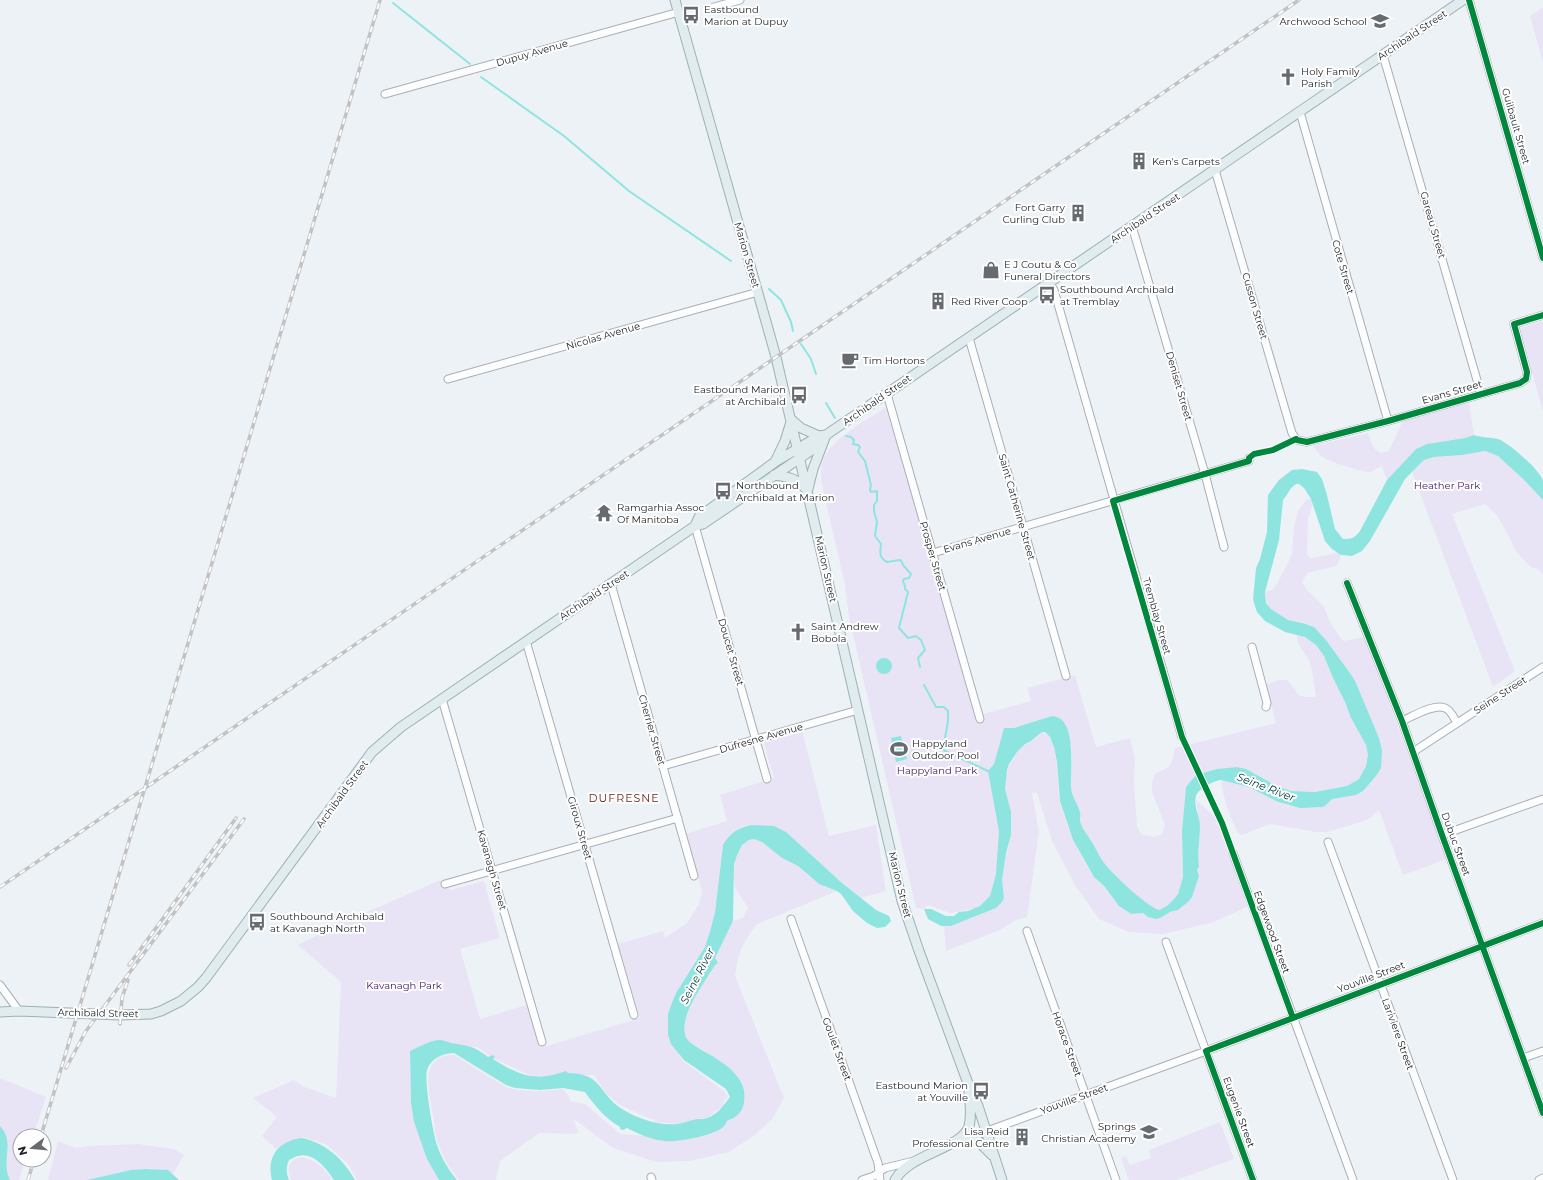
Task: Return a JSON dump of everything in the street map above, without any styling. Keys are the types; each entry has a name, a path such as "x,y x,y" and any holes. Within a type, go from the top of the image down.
{"main road":[{"name":"Marion Street","path":"675,0 758,292 792,420 902,901 918,951 987,1131 994,1158 1002,1180"},
{"name":"Archibald Street","path":"0,1012 19,1011 139,1015 161,1011 181,1001 206,978 223,956 372,752 401,727 695,526 703,524 774,475 799,453 1463,0"},
{"path":"775,462 785,441 792,420 801,428 825,436 813,469 808,491"},
{"name":"Archibald Street","path":"695,526 701,515 775,462 799,453"},
{"path":"774,475 789,477 799,482 808,491"},
{"path":"957,1142 969,1128 971,1112 969,1086"},
{"path":"895,1180 901,1171 915,1161 967,1139 977,1140 994,1158"}],"street":[{"path":"714,7 740,0"},
{"name":"Guilbault Street","path":"1469,0 1543,258"},
{"name":"Dupuy Avenue","path":"385,94 678,12"},
{"name":"Gareau Street","path":"1383,55 1481,394"},
{"name":"Cote Street","path":"1300,112 1388,421"},
{"name":"Cusson Street","path":"1215,170 1292,433 1297,440"},
{"name":"Deniset Street","path":"1132,226 1205,474 1224,547"},
{"name":"Tremblay Street","path":"1049,283 1054,290 1113,501 1182,737"},
{"name":"Nicolas Avenue","path":"448,379 758,292"},
{"name":"Evans Street","path":"1297,440 1307,442 1520,384 1526,379 1527,372 1514,324 1543,315"},
{"name":"Saint Catherine Street","path":"968,338 1066,676"},
{"name":"Prosper Street","path":"887,394 980,719"},
{"path":"1113,501 1249,461 1248,458"},
{"name":"Evans Avenue","path":"932,553 1113,501"},
{"name":"Doucet Street","path":"695,526 767,779"},
{"name":"Dubuc Street","path":"1347,582 1402,721 1543,1113"},
{"name":"Cherrier Street","path":"610,584 694,876"},
{"name":"Giroux Street","path":"526,641 634,1015"},
{"path":"1252,647 1267,703 1266,707"},
{"name":"Seine Street","path":"1413,752 1543,667"},
{"name":"Kavanagh Street","path":"442,699 542,1042"},
{"path":"1402,721 1438,707 1446,708 1452,714 1457,723"},
{"name":"Dufresne Avenue","path":"663,766 858,710"},
{"path":"1442,835 1543,799"},
{"path":"445,884 678,818"},
{"name":"Lariviere Street","path":"1328,842 1452,1180"},
{"name":"Edgewood Street","path":"1233,853 1353,1180"},
{"name":"Goulet Street","path":"791,919 878,1163 879,1176"},
{"name":"Youville Street","path":"987,1131 1086,1096 1543,923"},
{"name":"Horace Street","path":"1027,931 1116,1180"},
{"name":"Eugenie Street","path":"1166,942 1253,1180"},
{"path":"0,985 19,1011"},
{"path":"1523,1058 1543,1051"},
{"path":"862,1180 879,1176 885,1168 915,1161"},
{"path":"1539,1180 1543,1178"}],"green space":[{"path":"1543,7 1543,62 1530,16"},
{"path":"1543,321 1543,412 1520,328"},
{"path":"1469,402 1474,435 1465,438 1437,442 1416,449 1387,480 1382,466 1371,472 1354,469 1324,458 1313,446 1368,433 1372,445 1376,449 1381,453 1389,451 1403,420"},
{"name":"Happyland Park","path":"886,407 977,722 985,719 984,714 1031,701 1027,688 1075,675 1096,747 1130,738 1135,759 1134,782 1137,827 1141,834 1154,837 1162,834 1165,825 1152,792 1152,782 1155,774 1168,767 1172,762 1175,748 1276,723 1266,685 1278,680 1287,680 1300,696 1316,697 1310,663 1298,642 1297,635 1305,637 1316,645 1324,656 1351,718 1366,745 1368,755 1366,766 1359,779 1347,786 1315,792 1291,791 1279,787 1254,773 1237,767 1217,769 1196,775 1186,787 1182,831 1183,877 1178,894 1167,906 1159,910 1150,906 1138,897 1117,877 1103,862 1090,838 1086,836 1080,823 1080,812 1074,800 1071,789 1071,745 1052,716 1014,728 1004,728 994,764 990,770 1000,829 997,883 985,907 950,913 928,905 924,909 916,908 849,617 845,585 821,477 822,464 825,455 831,447 848,432"},
{"name":"Heather Park","path":"1485,451 1498,456 1507,463 1543,500 1543,574 1538,569 1530,567 1516,551 1496,514 1485,504 1452,514 1515,671 1493,687 1412,472 1424,460 1434,457 1462,455"},
{"path":"1307,499 1311,499 1313,503 1308,520 1307,555 1311,558 1338,552 1341,555 1337,566 1307,573 1302,582 1307,590 1324,607 1331,624 1343,641 1365,637 1447,859 1403,875 1379,810 1370,818 1361,822 1327,832 1316,832 1270,824 1242,835 1238,833 1235,827 1223,794 1221,780 1249,787 1285,805 1296,807 1325,806 1332,799 1337,797 1356,795 1363,791 1376,776 1379,738 1352,676 1318,631 1311,625 1288,620 1268,606 1265,592 1272,590 1277,584 1292,554 1294,527 1298,511"},
{"name":"Kavanagh Park","path":"802,730 829,836 876,825 886,891 861,898 793,841 777,832 762,826 748,825 734,831 723,845 715,912 705,947 676,993 668,1014 668,1035 683,1061 724,1091 728,1097 723,1102 724,1105 707,1118 677,1124 655,1122 654,1119 650,1119 620,1105 606,1093 594,1075 531,1076 491,1057 478,1047 419,1047 410,1051 411,1102 414,1122 421,1142 439,1180 357,1180 348,1164 327,1145 304,1137 289,1142 276,1149 262,1136 277,1117 253,1098 294,1080 302,1086 336,1098 341,982 298,945 332,928 336,923 356,917 440,880 451,890 484,881 500,938 460,949 480,1019 526,1005 540,1048 640,1018 618,944 663,931 665,938 687,923 699,904 702,892 686,834 727,821 720,795 774,778 764,741"},
{"path":"1042,732 1048,735 1055,752 1060,802 1074,840 1088,868 1125,911 1130,914 1141,913 1152,918 1178,910 1188,902 1199,876 1197,870 1199,867 1200,826 1196,800 1217,819 1247,907 1214,922 1163,934 1129,932 1099,919 1075,885 1052,841 1037,793 1032,793 1039,831 1027,917 1016,920 1000,930 946,951 944,926 951,926 985,912 1001,903 1003,894 1003,872 1010,839 1011,826 1011,817 1005,790 1007,771 1020,748 1034,740"},
{"path":"754,839 762,842 782,858 798,866 811,878 823,886 837,891 757,924 748,936 738,961 735,976 784,1098 773,1118 755,1135 729,1152 689,1161 656,1162 613,1148 574,1119 578,1132 575,1134 539,1133 500,1161 496,1180 459,1180 448,1164 439,1146 428,1086 430,1068 435,1061 443,1057 454,1055 506,1087 518,1090 542,1091 563,1089 568,1095 570,1101 585,1104 620,1134 647,1136 665,1141 693,1139 725,1126 727,1121 734,1118 738,1114 744,1104 744,1092 738,1077 724,1064 690,1042 685,1036 684,1024 697,993 713,968 715,958 733,921 743,918 748,907 735,886 734,868 736,857 741,847"},
{"path":"0,1078 46,1097 36,1128 12,1128 12,1168 23,1168 19,1180 0,1180"},
{"path":"1220,1122 1234,1159 1176,1180 1129,1180 1121,1158 1126,1156 1130,1165 1151,1158 1149,1150"},
{"path":"58,1141 76,1148 138,1144 174,1149 184,1155 173,1174 164,1170 143,1169 88,1180 48,1180"},
{"path":"299,1157 314,1161 326,1171 332,1180 291,1180 289,1166 292,1161"}],"water":[{"name":"Seine River","path":"1474,435 1498,439 1524,458 1541,476 1543,481 1543,500 1498,456 1485,451 1462,455 1434,457 1424,460 1405,479 1370,541 1362,551 1352,556 1341,555 1332,549 1325,541 1311,499 1304,488 1299,484 1296,484 1283,500 1279,540 1265,592 1266,603 1271,609 1288,620 1314,627 1326,640 1356,683 1379,738 1382,751 1381,768 1363,791 1356,795 1332,799 1322,807 1300,808 1278,802 1249,787 1221,780 1207,785 1197,793 1195,800 1200,826 1198,852 1199,867 1197,870 1199,876 1192,897 1178,910 1170,912 1157,919 1148,917 1143,913 1131,914 1119,906 1104,886 1094,877 1073,840 1060,801 1057,762 1054,747 1050,737 1045,732 1042,732 1025,744 1017,752 1007,770 1005,789 1011,812 1011,835 1006,853 1002,880 1004,898 1002,902 996,908 951,926 941,926 928,919 924,909 931,909 946,916 954,916 959,912 968,911 980,906 990,896 996,874 999,831 988,771 994,764 1004,728 1014,728 1052,716 1060,719 1066,725 1071,746 1071,787 1073,797 1080,812 1080,821 1083,828 1102,860 1112,872 1137,896 1159,910 1167,906 1178,894 1183,877 1182,831 1186,787 1196,775 1217,769 1237,767 1246,769 1279,787 1291,791 1315,792 1347,786 1359,779 1366,766 1368,755 1366,745 1351,718 1324,656 1316,645 1305,637 1285,632 1265,621 1257,612 1253,600 1256,568 1267,532 1268,495 1279,480 1292,470 1302,469 1317,472 1322,479 1335,529 1343,539 1355,537 1360,531 1387,480 1416,449 1427,444 1465,438"},
{"path":"881,658 887,658 892,663 890,672 887,674 881,674 876,669 876,663"},
{"name":"Happyland Outdoor Pool","path":"901,736 907,759 896,762 891,738"},
{"name":"Seine River","path":"751,825 774,826 786,832 841,882 876,910 889,916 891,921 885,927 877,928 867,923 853,911 841,894 819,884 798,866 782,858 762,842 754,839 749,840 742,845 734,864 733,921 715,958 718,963 715,965 694,998 684,1026 685,1034 689,1041 724,1063 737,1076 742,1084 744,1102 739,1114 727,1121 725,1126 720,1129 696,1138 678,1141 660,1140 627,1128 623,1130 620,1129 620,1127 601,1111 585,1092 563,1088 540,1090 515,1088 506,1085 454,1053 446,1054 438,1057 432,1062 427,1070 426,1076 429,1107 437,1145 446,1164 457,1180 439,1180 427,1159 414,1122 411,1103 410,1051 424,1044 435,1041 442,1040 471,1047 488,1057 493,1055 495,1057 493,1059 511,1070 528,1076 545,1076 566,1071 568,1073 587,1076 593,1079 619,1107 625,1111 639,1118 662,1124 677,1124 695,1119 705,1119 714,1115 723,1106 730,1097 726,1089 684,1060 671,1044 668,1035 668,1014 676,993 705,947 715,912 723,845 728,837 734,832"},
{"path":"0,1126 5,1132 7,1139 8,1145 6,1166 10,1180 0,1180"},
{"path":"302,1138 311,1140 333,1153 345,1165 355,1180 334,1180 319,1162 314,1158 304,1155 296,1156 289,1160 287,1165 287,1175 289,1180 272,1180 271,1164 276,1152 286,1143"},
{"path":"131,1170 168,1170 179,1180 87,1180"}],"waterway":[{"path":"393,3 470,64"},
{"path":"481,77 564,136 629,191 731,261"},
{"path":"769,289 781,300 791,322 793,331"},
{"path":"801,344 811,359 816,374"},
{"path":"826,403 835,418"},
{"path":"846,436 851,437 854,440 853,444 860,447 858,452 865,461 871,485 870,490 871,492 877,491 877,501 874,505 877,522 875,536 881,544 881,557 887,562 900,560 911,574 909,578 904,579 903,581 905,589 908,592 899,628 908,638 916,636 921,640 925,650 918,658 920,667"},
{"path":"924,685 936,707 944,707 948,711 948,721 943,750 988,771"}],"railway":[{"path":"43,1128 380,0"},
{"path":"0,887 1299,0"},
{"path":"129,965 236,818"},
{"path":"66,1068 86,1031 244,819"},
{"path":"120,1024 122,998 128,980"},
{"path":"28,1180 32,1168"}],"cycle path":[{"path":"1469,0 1543,258"},
{"path":"1297,440 1307,442 1388,421 1520,383 1526,379 1527,372 1514,324 1543,315"},
{"path":"1293,1018 1222,823 1182,737 1113,501 1249,461 1249,458 1254,454 1273,450 1296,439"},
{"path":"1347,583 1402,721 1543,1113"},
{"path":"1253,1180 1206,1051 1543,923"}],"place":[{"name":"Eastbound Marion at Dupuy","path":"691,15"},
{"name":"Archwood School","path":"1380,21"},
{"name":"Holy Family Parish","path":"1288,77"},
{"name":"Ken's Carpets","path":"1139,161"},
{"name":"Fort Garry Curling Club","path":"1078,213"},
{"name":"E J Coutu & Co Funeral Directors","path":"991,270"},
{"name":"Southbound Archibald at Tremblay","path":"1047,295"},
{"name":"Red River Coop","path":"938,301"},
{"name":"Tim Hortons","path":"850,360"},
{"name":"Eastbound Marion at Archibald","path":"799,395"},
{"name":"Northbound Archibald at Marion","path":"723,491"},
{"name":"Ramgarhia Assoc Of Manitoba","path":"604,513"},
{"name":"Saint Andrew Bobola","path":"798,632"},
{"name":"Happyland Outdoor Pool","path":"899,749"},
{"name":"Southbound Archibald at Kavanagh North","path":"257,922"},
{"name":"Eastbound Marion at Youville","path":"981,1091"},
{"name":"Springs Christian Academy","path":"1149,1132"},
{"name":"Lisa Reid Professional Centre","path":"1022,1137"}],"district":[{"name":"DUFRESNE","path":"624,798"}]}
